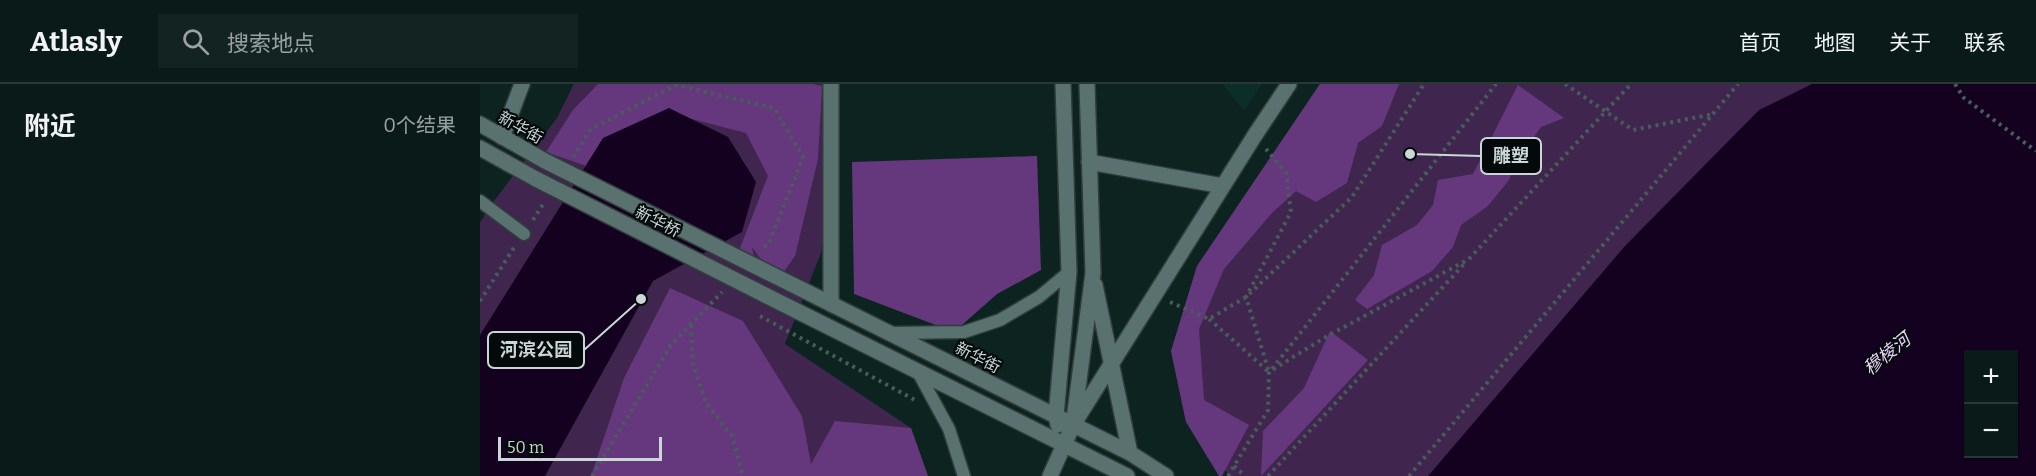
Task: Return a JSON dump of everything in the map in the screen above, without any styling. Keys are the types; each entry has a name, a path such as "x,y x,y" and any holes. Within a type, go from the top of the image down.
{"street":[{"path":"502,137 522,84"},
{"path":"831,84 831,304"},
{"path":"1063,84 1069,272 1056,416 1064,445"},
{"path":"1073,425 1093,273 1087,84"},
{"path":"1050,476 1073,425 1289,84"},
{"name":"新华街","path":"480,124 545,161"},
{"name":"新华桥","path":"480,148 536,179 918,372"},
{"name":"新华桥","path":"545,161 771,274"},
{"path":"1089,162 1223,186"},
{"path":"1093,273 1130,453"},
{"name":"新华街","path":"771,274 1130,453 1166,476"},
{"path":"918,372 1127,476"}],"lane":[{"path":"480,201 524,234"},
{"path":"889,333 964,332 1000,320 1039,297 1069,272"},
{"path":"918,372 949,429 964,476"}],"path":[{"path":"1209,319 1246,297 1352,197 1424,84"},
{"path":"1269,372 1496,84"},
{"path":"1565,84 1633,130 1713,114"},
{"path":"1268,476 1631,84"},
{"path":"1409,476 1740,84"},
{"path":"1955,84 1964,98 2036,151"},
{"path":"1228,476 1268,410 1269,372 1246,297 1291,212 1286,173 1255,135"},
{"path":"543,203 554,209"},
{"path":"1269,372 1324,338 1469,259"},
{"path":"712,290 722,296"},
{"path":"1155,295 1209,319 1269,372"},
{"path":"754,312 920,402"},
{"path":"691,325 693,366 706,403 732,436 743,476"},
{"path":"1234,466 1245,476"}],"shaded area":[{"path":"574,84 840,84 821,253 785,344 911,428 928,476 480,476 480,223 488,209 557,118"},
{"path":"598,84 812,84 822,86 818,159 795,256 777,281 752,247 756,271 737,256 768,176 746,133 669,113 592,168 546,152 573,110"},
{"path":"1223,84 1262,84 1244,111"},
{"path":"1320,84 2036,84 2036,476 1230,476 1186,422 1171,351 1197,266"},
{"path":"1320,84 1399,84 1382,126 1358,143 1347,183 1316,202 1296,191 1272,213 1224,269 1199,329 1204,400 1249,425 1222,476 1219,476 1186,422 1171,351 1197,266"},
{"path":"1518,85 1564,118 1541,127 1517,161 1509,180 1488,206 1461,225 1453,247 1432,271 1367,309 1355,300 1374,275 1382,245 1417,225 1433,205 1438,180 1473,174"},
{"path":"1037,156 1041,270 997,294 954,332 854,294 852,162"},
{"path":"670,288 743,321 802,416 811,464 835,421 911,428 928,476 591,476 624,378"},
{"path":"1330,331 1368,360 1261,476 1263,431 1304,388"}],"water":[{"name":"穆棱河","path":"1812,84 2036,84 2036,476 1428,476 1625,246 1759,110"},
{"path":"669,108 728,137 756,182 742,232 653,281 545,476 480,476 480,335 603,138"}],"place":[{"name":"雕塑","path":"1410,154"},
{"name":"河滨公园","path":"641,299"}]}
